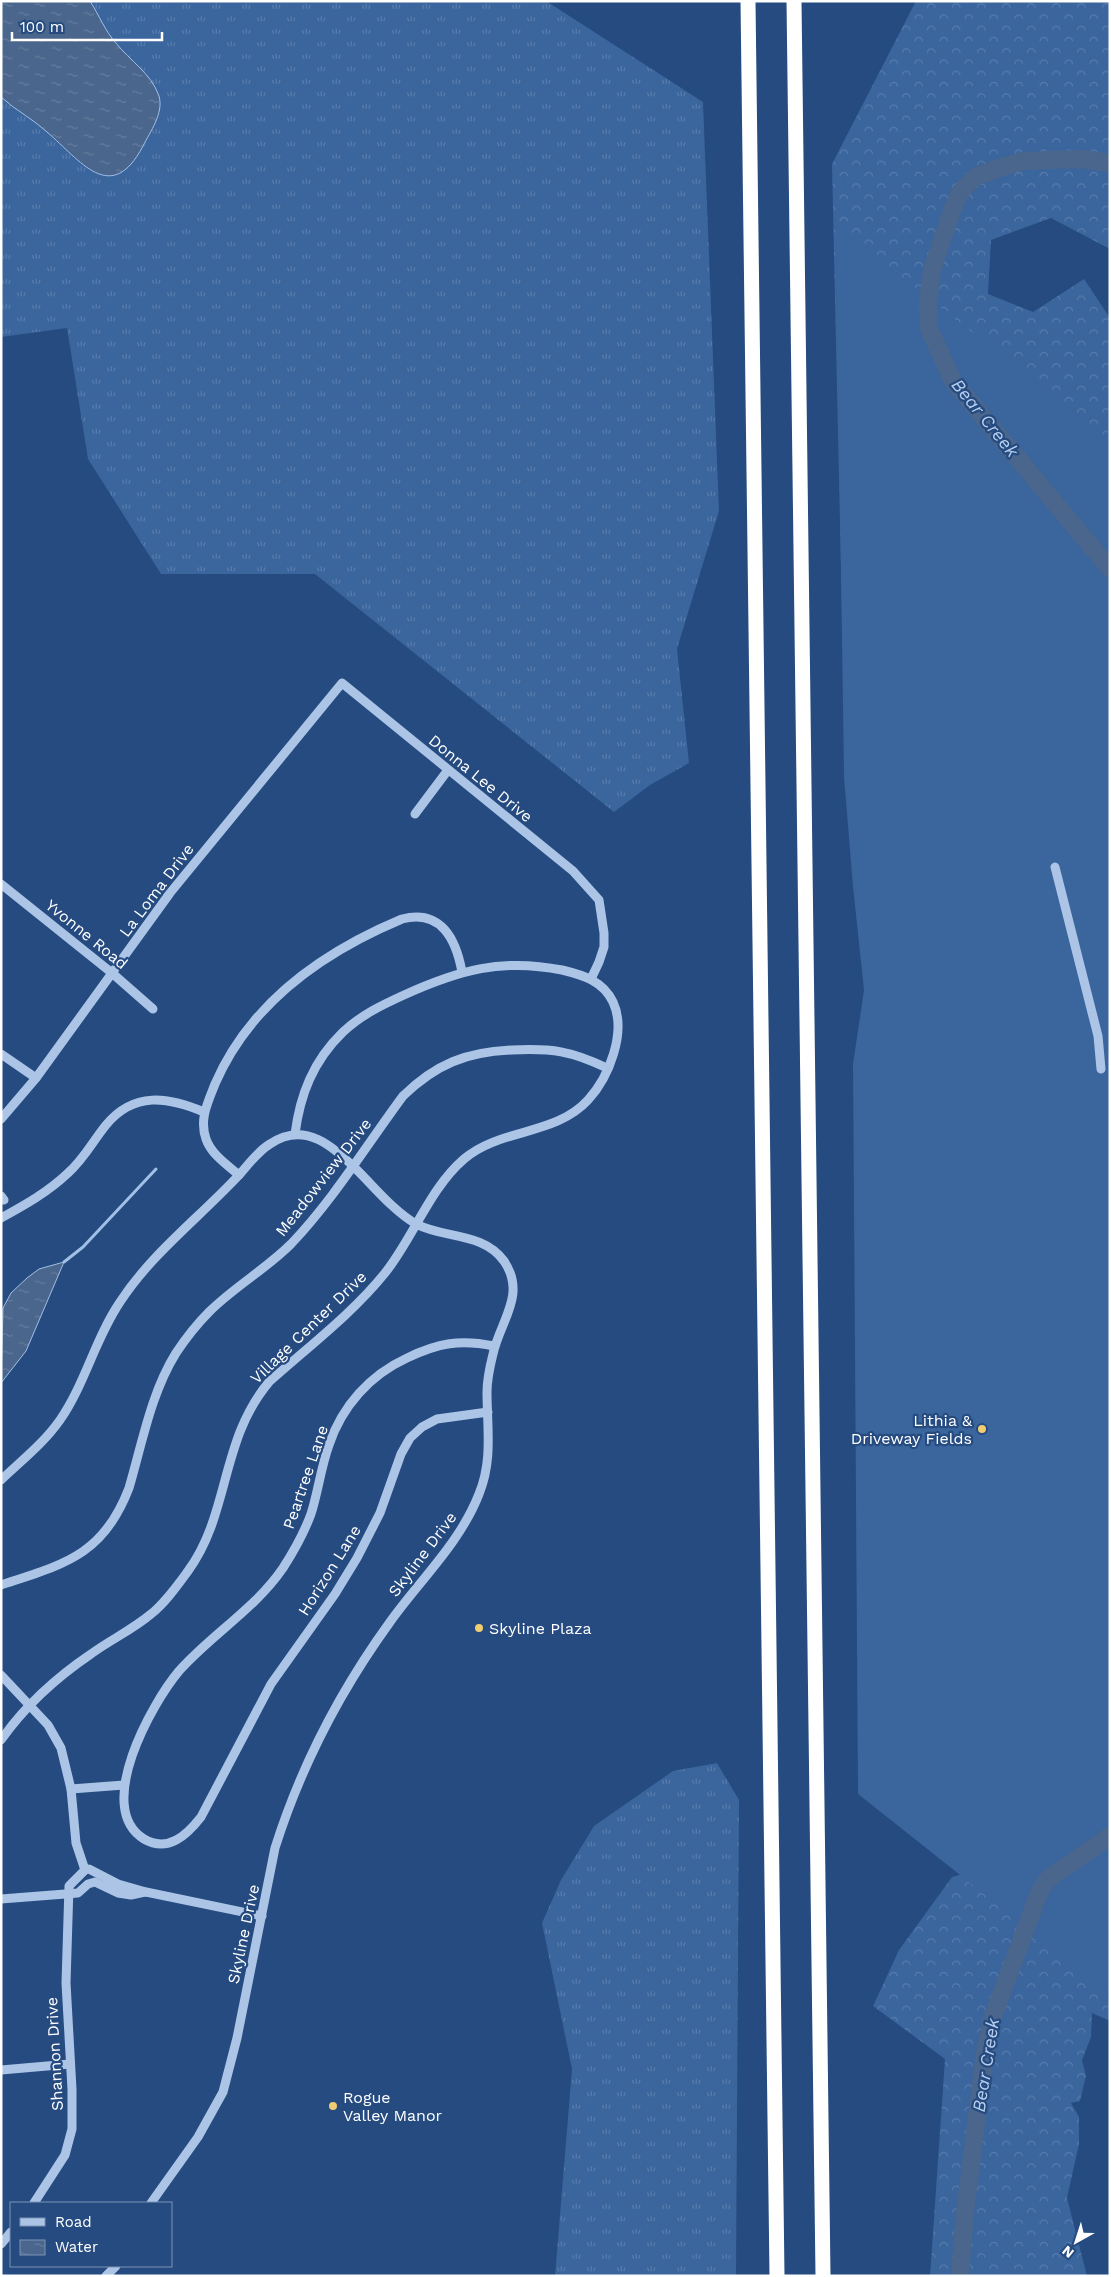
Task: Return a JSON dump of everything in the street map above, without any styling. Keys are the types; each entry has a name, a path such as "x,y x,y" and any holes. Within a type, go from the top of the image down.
{"highway":[{"path":"748,1 777,2276"},
{"path":"794,1 823,2276"}],"street":[{"name":"Donna Lee Drive","path":"342,683 573,872 599,900 604,947 600,962 591,979"},
{"name":"La Loma Drive","path":"1,1119 36,1078 170,894 342,683"},
{"path":"415,814 448,770"},
{"path":"1055,868 1098,1036 1101,1069"},
{"name":"Yvonne Road","path":"1,884 112,973 153,1009"},
{"path":"239,1175 212,1151 206,1141 203,1127 204,1112 230,1054 244,1034 285,988 328,955 379,928 411,916 435,922 452,938 458,952 462,972"},
{"path":"1,1480 44,1440 60,1420 73,1397 103,1330 134,1281 151,1262 214,1202 270,1143 295,1134 301,1098 312,1072 329,1047 344,1032 379,1006 462,972 504,966 530,966 568,972 591,979"},
{"name":"Village Center Drive","path":"1,1740 29,1706 65,1673 152,1614 178,1584 189,1570 207,1538 236,1439 256,1398 269,1382 370,1291 402,1250 442,1184 462,1160 480,1146 553,1124 568,1117 589,1099 607,1068 616,1043 617,1015 613,1001 603,988 591,979"},
{"name":"Meadowview Drive","path":"1,1585 69,1561 86,1551 107,1529 129,1488 158,1390 184,1342 209,1312 291,1244 320,1210 403,1096 428,1074 458,1058 482,1051 548,1048 590,1060 607,1068"},
{"path":"1,1054 36,1078"},
{"path":"1,1218 42,1196 69,1173 115,1114 130,1104 148,1100 182,1102 204,1112"},
{"name":"Skyline Drive","path":"152,2202 198,2136 221,2096 237,2038 275,1848 284,1821 327,1722 343,1691 371,1648 458,1536 472,1511 487,1473 490,1436 487,1391 494,1346 512,1304 511,1280 504,1261 491,1248 478,1241 436,1233 418,1224 398,1210 353,1165 325,1141 311,1136 295,1134"},
{"name":"Peartree Lane","path":"218,1786 207,1808 194,1826 181,1839 164,1843 148,1841 141,1837 131,1825 125,1811 124,1785 143,1730 152,1712 177,1674 192,1657 258,1598 283,1568 296,1547 311,1513 329,1444 362,1388 389,1366 426,1349 442,1345 472,1342 494,1346"},
{"name":"Horizon Lane","path":"218,1786 271,1684 335,1594 357,1558 380,1513 401,1454 410,1438 422,1427 437,1419 488,1412"},
{"path":"1,1675 56,1737 61,1748 71,1789 76,1843 85,1870"},
{"path":"71,1789 124,1785"},
{"path":"85,1870 94,1871 118,1884 146,1892 262,1916"},
{"path":"69,1894 70,1886 85,1870"},
{"path":"1,1899 78,1893 88,1884 95,1882 118,1893 131,1895 146,1892"},
{"name":"Shannon Drive","path":"35,2202 58,2169 69,2142 73,2114 66,1983 69,1894"},
{"path":"1,2070 70,2064"},
{"path":"1,2244 10,2233"},
{"path":"106,2276 115,2267"}],"green space":[{"path":"1,1 546,1 703,102 719,511 677,649 689,763 650,785 614,812 315,574 161,574 88,459 67,328 1,337"},
{"path":"916,1 1110,1 1110,249 1051,218 991,240 988,294 1033,312 1084,279 1110,318 1110,631 842,613 832,164"},
{"name":"Lithia & Driveway Fields","path":"836,226 1110,440 1110,1994 858,1794 853,1064 864,990 844,777"},
{"path":"1110,1619 1110,2021 1092,2013 1091,2037 1082,2060 1086,2076 1080,2101 1071,2103 1079,2117 1079,2144 1067,2198 1087,2276 930,2276 945,2059 873,2006 899,1950 952,1877 981,1869"},
{"path":"717,1763 739,1800 736,2276 555,2276 572,2069 542,1923 561,1880 594,1826 673,1771"}],"water":[{"path":"1,1 90,1 112,38 151,81 159,96 160,109 158,116 143,146 131,164 119,173 107,176 83,165 42,127 1,97"},
{"path":"64,1262 26,1351 1,1383 3,1308 11,1293 27,1278 39,1269"}],"waterway":[{"name":"Bear Creek","path":"1110,163 1080,159 1023,161 975,177 960,192 951,213 932,270 928,303 929,329 953,381 1110,569"},
{"path":"64,1262 83,1247 156,1169"},
{"name":"Bear Creek","path":"960,2276 965,2212 985,2054 992,2019 1039,1893 1048,1879 1110,1836"}],"place":[{"name":"Lithia & Driveway Fields","path":"982,1429"},
{"name":"Skyline Plaza","path":"479,1628"},
{"name":"Rogue Valley Manor","path":"333,2106"}]}
